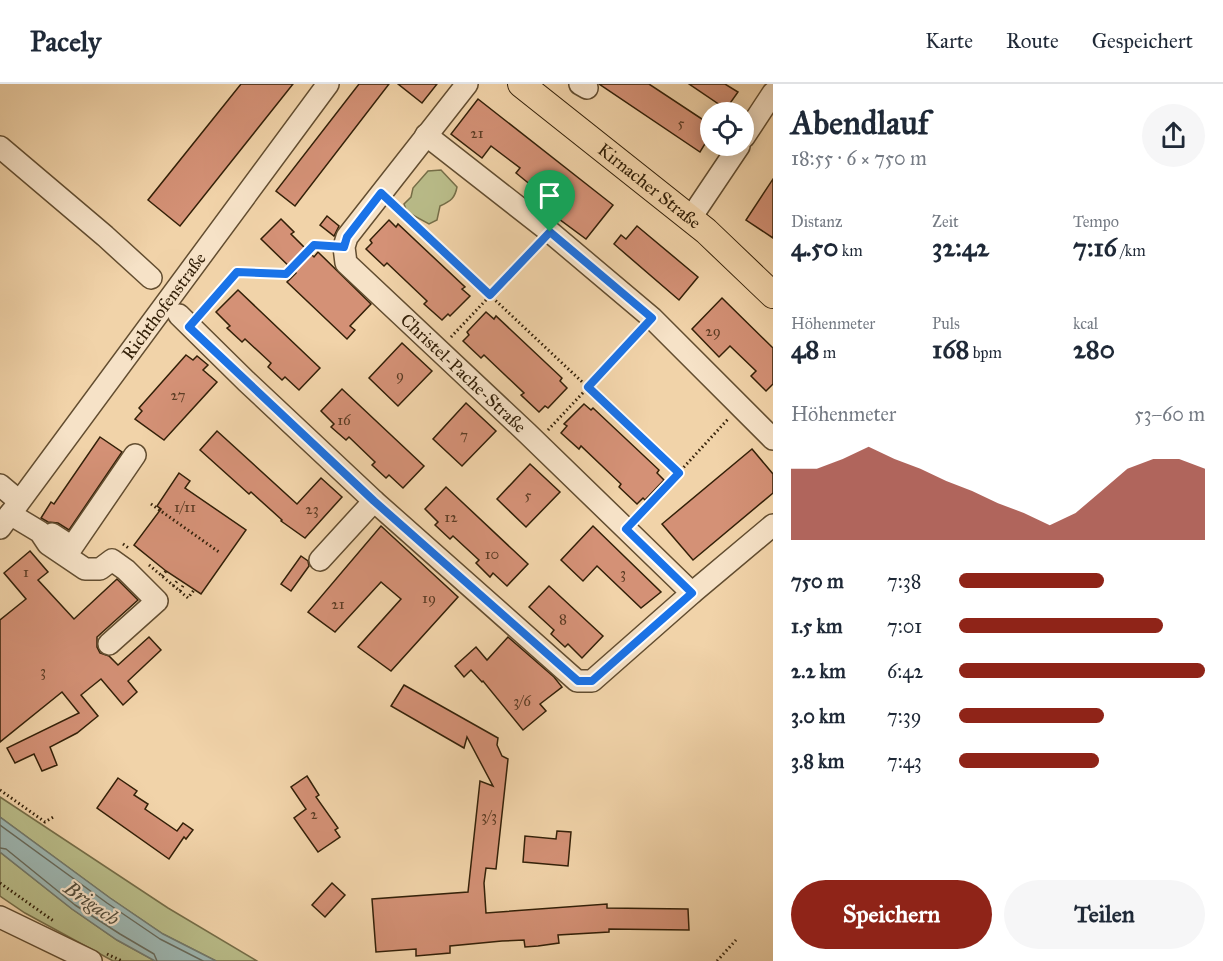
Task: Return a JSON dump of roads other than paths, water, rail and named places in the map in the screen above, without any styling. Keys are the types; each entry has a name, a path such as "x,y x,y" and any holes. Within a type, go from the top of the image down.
{"main road":[{"name":"Kirnacher Straße","path":"520,84 706,231 773,295"}],"street":[{"name":"Richthofenstraße","path":"10,514 328,84"},
{"path":"466,84 426,135 550,232 652,318 773,440"},
{"path":"754,122 773,93"},
{"name":"Christel-Pache-Straße","path":"426,135 347,237 344,247 346,263 692,593"},
{"path":"0,147 151,278"},
{"path":"690,219 732,156"},
{"path":"184,321 374,501 578,681 592,681 773,525"},
{"path":"0,485 10,514 40,532 53,534 72,547 135,455"},
{"path":"320,560 374,501"},
{"path":"40,532 48,544 85,569 100,569 112,560 126,570 157,601 109,644"},
{"path":"0,917 91,961"}],"water":[{"name":"Brigach","path":"0,817 163,934 216,961 155,961 117,940 72,909 0,852"}]}
